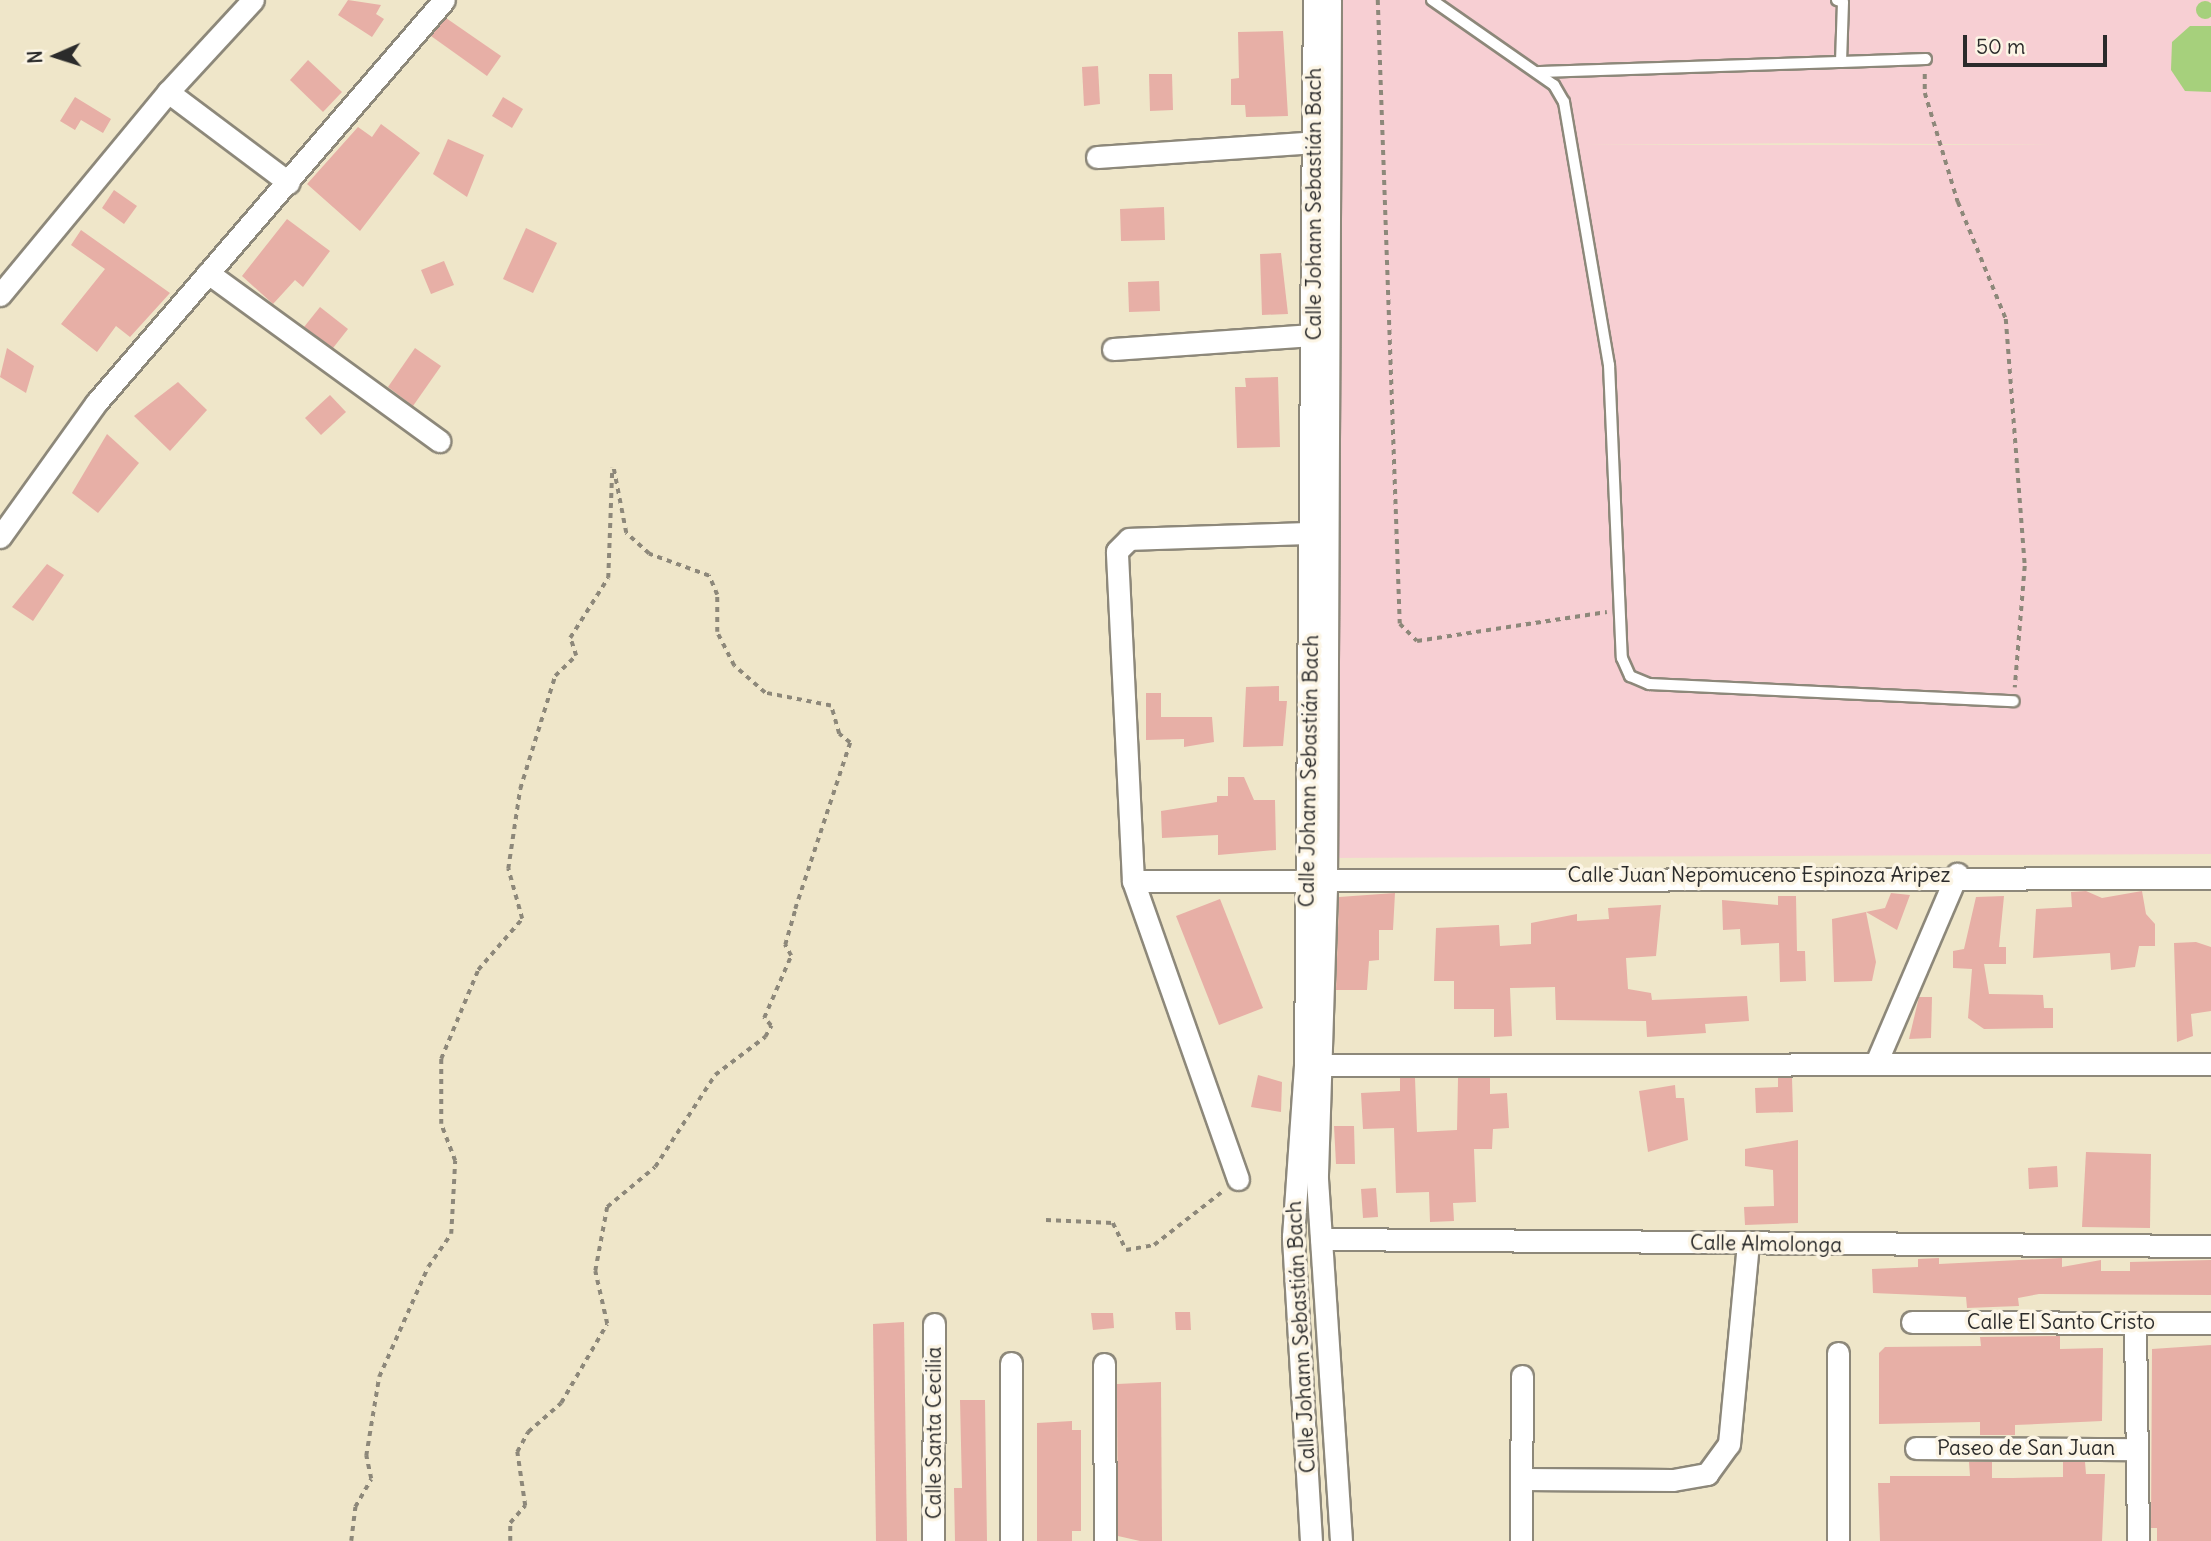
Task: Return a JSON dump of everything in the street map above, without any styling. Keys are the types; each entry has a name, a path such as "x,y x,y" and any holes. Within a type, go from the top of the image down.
{"street":[{"path":"0,295 168,92 253,0"},
{"path":"0,537 96,403 289,183 444,0"},
{"name":"Calle Johann Sebastián Bach","path":"1314,0 1312,533 1321,1065 1321,1239 1341,1541"},
{"name":"Calle Johann Sebastián Bach","path":"1311,1541 1293,1237 1317,878 1330,0"},
{"path":"168,92 289,183"},
{"path":"1097,157 1315,142"},
{"path":"208,273 439,441"},
{"path":"1113,349 1313,335"},
{"path":"1238,1179 1133,881 1119,545 1312,533"},
{"path":"1876,1063 1956,874"},
{"name":"Calle Juan Nepomuceno Espinoza Aripez","path":"1133,881 1956,874 2211,878"},
{"path":"1321,1065 2211,1064"},
{"name":"Calle Almolonga","path":"1321,1239 2211,1246"},
{"path":"1522,1479 1673,1480 1707,1474 1729,1444 1748,1244"},
{"name":"Calle El Santo Cristo","path":"1912,1322 2211,1323"},
{"path":"2134,1323 2138,1541"},
{"name":"Calle Santa Cecilia","path":"933,1541 934,1324"},
{"path":"1838,1353 1838,1541"},
{"path":"1011,1363 1011,1541"},
{"path":"1104,1364 1105,1541"},
{"path":"1521,1541 1522,1376"},
{"name":"Paseo de San Juan","path":"1916,1448 2135,1449"}],"lane":[{"path":"1432,0 1440,12 1538,72 1564,102 1609,365 1622,658 1630,676 1649,684 2014,701"},
{"path":"1837,0 1843,2 1841,62"},
{"path":"1538,72 1926,59"}],"path":[{"path":"1378,0 1400,624 1405,636 1417,641 1619,610"},
{"path":"1926,59 1925,93 1951,178 2006,319 2025,566 2014,701"},
{"path":"351,1541 355,1507 371,1479 366,1456 379,1377 428,1267 451,1234 455,1161 441,1124 440,1059 478,971 522,919 508,869 520,789 555,676 576,656 570,638 608,578 606,507 612,466 626,533 649,554 709,576 717,594 717,632 734,666 765,693 831,706 839,734 850,743 785,945 791,956 764,1018 771,1026 765,1037 715,1075 655,1167 607,1207 595,1271 607,1325 561,1403 528,1432 517,1452 525,1506 510,1523 510,1541"},
{"path":"1046,1220 1113,1223 1126,1250 1154,1245 1238,1179"}],"shaded area":[{"path":"1330,0 2211,0 2211,854 1326,858","holes":["1812,143 2053,145 1583,145"]}],"green space":[{"path":"2205,1 2211,4 2214,10 2211,16 2205,19 2199,16 2196,10 2199,4"},
{"path":"2190,26 2211,26 2211,92 2185,91 2171,70 2172,42"}],"building":[{"path":"348,0 381,5 376,14 384,19 372,37 338,15"},
{"path":"446,18 501,56 487,76 431,36"},
{"path":"1283,31 1288,116 1246,117 1245,105 1231,105 1231,79 1239,78 1238,32"},
{"path":"308,60 342,92 323,112 290,80"},
{"path":"1098,66 1100,104 1084,106 1082,67"},
{"path":"1149,74 1172,74 1173,110 1150,111"},
{"path":"75,97 111,119 103,133 81,120 75,130 60,121"},
{"path":"503,97 523,109 512,128 492,116"},
{"path":"381,124 420,153 360,231 307,184 358,127 372,137"},
{"path":"448,139 484,155 467,197 433,174"},
{"path":"114,190 137,206 124,224 102,208"},
{"path":"1164,207 1165,240 1121,241 1120,209"},
{"path":"287,219 330,251 303,287 295,280 273,304 242,276"},
{"path":"526,228 557,243 533,293 503,279"},
{"path":"81,230 170,293 130,337 116,326 97,352 61,324 105,269 71,245"},
{"path":"1281,253 1288,314 1262,315 1260,254"},
{"path":"444,261 454,285 431,294 421,270"},
{"path":"1159,281 1160,311 1129,312 1128,282"},
{"path":"320,307 348,329 333,348 304,327"},
{"path":"7,348 34,366 26,393 0,377"},
{"path":"415,348 441,366 413,406 388,387"},
{"path":"1278,377 1280,447 1237,448 1235,387 1246,387 1245,378"},
{"path":"178,382 207,410 170,451 134,416"},
{"path":"330,395 346,412 321,435 305,418"},
{"path":"107,434 139,463 98,513 72,493"},
{"path":"47,564 64,575 33,621 12,607"},
{"path":"1279,686 1279,701 1287,701 1283,746 1243,747 1246,687"},
{"path":"1146,693 1161,693 1161,717 1212,717 1214,742 1184,747 1184,739 1146,740"},
{"path":"1228,777 1244,777 1254,800 1275,800 1276,850 1218,855 1218,835 1162,838 1161,811 1217,802 1217,796 1228,796"},
{"path":"2086,891 2102,898 2142,891 2146,914 2155,924 2155,946 2139,946 2135,967 2111,970 2110,953 2033,958 2036,909 2072,907 2071,892"},
{"path":"1395,893 1393,930 1379,930 1379,960 1369,961 1367,990 1336,990 1339,897"},
{"path":"1891,893 1910,895 1897,930 1866,912 1876,962 1872,981 1834,982 1832,919 1885,908"},
{"path":"1778,896 1796,896 1797,951 1805,951 1806,981 1780,982 1779,943 1741,945 1740,929 1723,930 1722,900 1778,905"},
{"path":"2004,896 1999,947 2006,947 2006,964 1984,964 1989,994 2043,995 2044,1008 2053,1008 2053,1028 1984,1029 1968,1018 1972,969 1953,968 1953,951 1964,949 1976,897"},
{"path":"1220,899 1263,1008 1219,1025 1176,916"},
{"path":"1661,905 1656,956 1626,958 1628,989 1651,993 1652,1000 1747,996 1749,1021 1705,1024 1706,1033 1647,1037 1646,1021 1556,1020 1555,987 1510,988 1512,1036 1494,1037 1494,1009 1454,1009 1454,981 1434,981 1436,928 1499,925 1500,946 1531,944 1531,923 1577,914 1577,921 1609,919 1608,908"},
{"path":"2196,942 2211,947 2211,1011 2191,1014 2193,1036 2177,1042 2174,943"},
{"path":"1919,997 1932,997 1931,1038 1909,1039"},
{"path":"1258,1075 1282,1082 1281,1112 1251,1107"},
{"path":"1400,1078 1415,1078 1417,1132 1457,1130 1458,1078 1490,1078 1490,1094 1507,1093 1509,1128 1493,1129 1492,1149 1474,1149 1476,1202 1453,1203 1454,1221 1430,1222 1429,1192 1396,1193 1394,1128 1363,1129 1361,1093 1400,1091"},
{"path":"1778,1078 1792,1078 1793,1112 1756,1113 1755,1088 1778,1087"},
{"path":"1675,1085 1676,1098 1684,1098 1688,1140 1648,1152 1639,1091"},
{"path":"1334,1126 1354,1126 1355,1164 1336,1164"},
{"path":"1798,1140 1798,1223 1745,1225 1744,1207 1774,1206 1773,1170 1745,1166 1745,1149"},
{"path":"2086,1152 2151,1154 2150,1228 2082,1227"},
{"path":"2057,1166 2058,1187 2029,1189 2028,1168"},
{"path":"1376,1188 1378,1217 1363,1218 1361,1189"},
{"path":"1939,1258 1939,1264 2062,1258 2062,1267 2101,1260 2101,1271 2130,1271 2130,1262 2211,1260 2211,1295 2039,1294 2018,1298 2019,1306 1967,1308 1966,1297 1873,1293 1872,1269 1918,1267 1918,1259"},
{"path":"1175,1312 1190,1312 1191,1330 1176,1330"},
{"path":"1091,1313 1113,1313 1114,1328 1093,1330"},
{"path":"904,1322 907,1541 876,1541 873,1324"},
{"path":"2060,1336 2060,1349 2103,1348 2102,1421 2015,1425 2015,1435 1980,1435 1980,1422 1879,1424 1879,1353 1885,1347 1981,1346 1980,1337"},
{"path":"2211,1345 2211,1541 2157,1541 2157,1528 2151,1528 2152,1349"},
{"path":"1161,1382 1162,1541 1140,1541 1118,1536 1117,1384"},
{"path":"960,1400 985,1400 987,1541 955,1541 954,1488 962,1488"},
{"path":"1072,1421 1072,1430 1081,1430 1081,1531 1072,1531 1072,1541 1037,1541 1037,1423"},
{"path":"1969,1462 1992,1462 1992,1478 2013,1478 2063,1477 2063,1462 2085,1462 2086,1474 2105,1474 2102,1541 1880,1541 1878,1483 1890,1483 1890,1476 1970,1476"}]}
